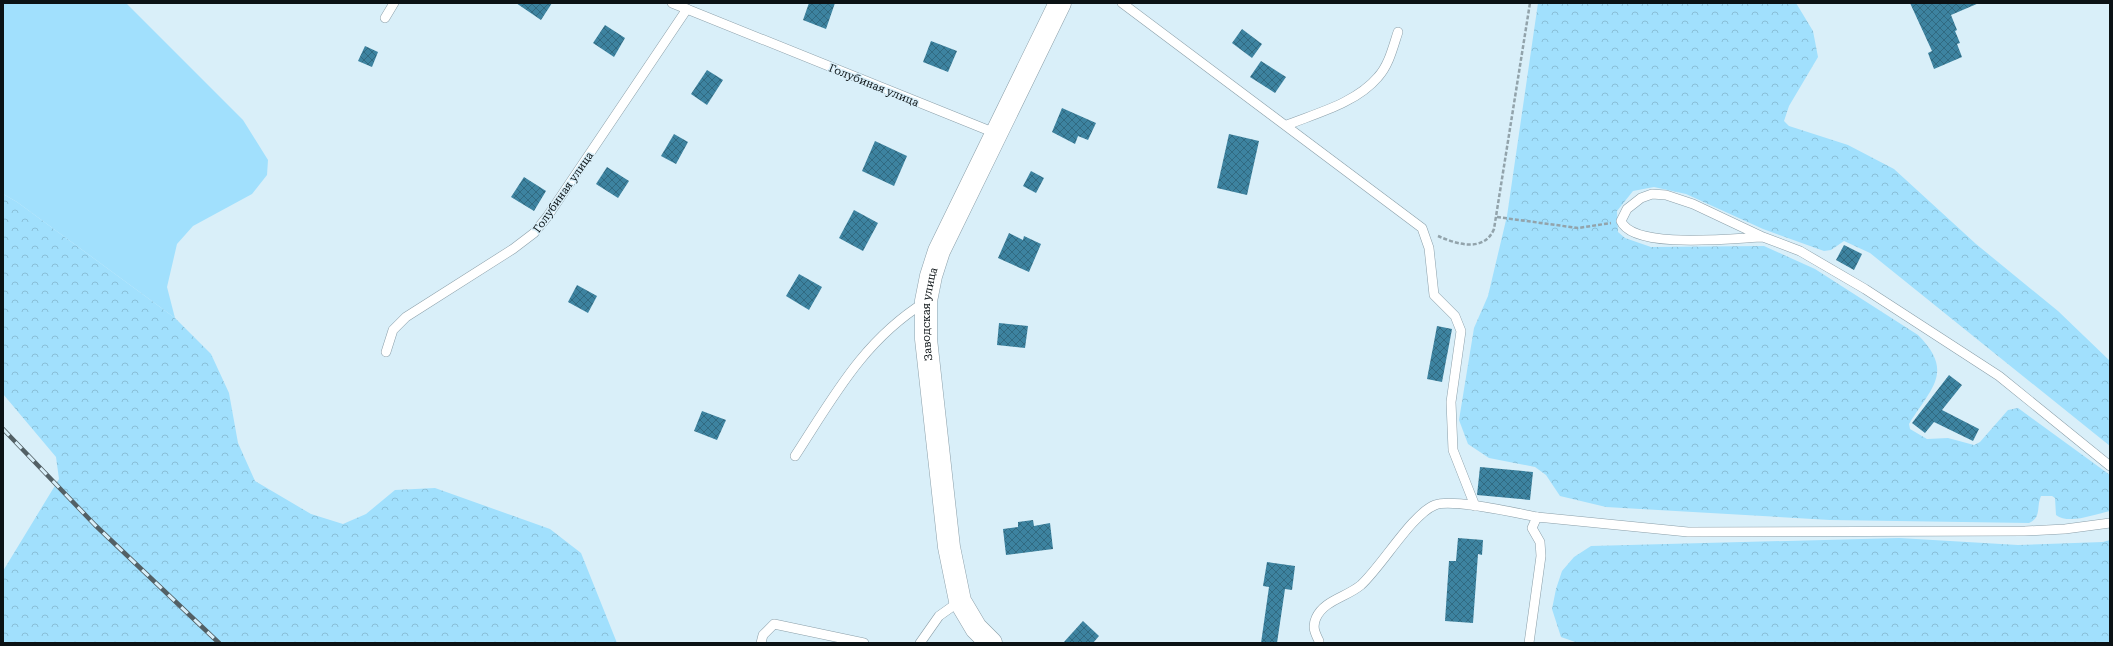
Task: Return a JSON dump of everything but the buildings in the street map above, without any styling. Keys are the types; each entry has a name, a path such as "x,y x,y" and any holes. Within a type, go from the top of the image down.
{"street":[{"name":"Заводская улица","path":"990,643 976,628 960,601 949,547 926,339 926,301 931,276 939,251 974,184 995,133 1060,3"}],"lane":[{"path":"385,18 394,3"},
{"name":"Голубиная улица","path":"672,3 995,133"},
{"path":"1122,3 1287,125 1422,228 1429,248 1434,295 1455,316 1461,331 1451,402 1453,450 1475,506"},
{"name":"Голубиная улица","path":"386,352 393,330 406,317 514,249 534,233 547,217 687,9"},
{"path":"1287,125 1354,97 1369,86 1385,67 1398,32"},
{"path":"1763,237 1666,240 1634,234 1626,229 1621,221 1627,209 1641,198 1652,194 1666,195 1693,204 1763,237 1812,257 1993,372 2024,394 2110,466"},
{"path":"795,456 868,348 883,333 926,301"},
{"path":"1319,641 1313,630 1315,619 1323,608 1361,585 1420,515 1435,505 1475,506 1537,517 1688,532 2025,531 2072,528 2110,523"},
{"path":"1529,643 1541,556 1540,542 1532,528 1537,517"},
{"path":"920,643 939,616 960,601"},
{"path":"761,643 763,635 774,624 864,643"}],"path":[{"path":"1422,228 1459,244 1475,245 1485,241 1492,234 1497,216 1530,3"},
{"path":"1497,216 1578,228 1621,221"}],"green space":[{"path":"3,3 126,3 243,120 268,160 267,175 252,194 193,226 177,244 167,287 175,318 17,202 3,194"},
{"path":"1538,3 1796,3 1813,31 1818,57 1789,106 1784,121 1789,126 1848,145 1894,169 1976,244 2058,311 2110,361 2110,446 1870,253 1844,241 1831,250 1824,251 1763,229 1686,194 1654,187 1633,191 1617,211 1618,232 1625,238 1651,247 1764,246 1815,269 1918,335 1929,348 1935,359 1937,370 1936,380 1909,424 1910,429 1927,439 1948,438 1974,445 1980,442 2008,410 2018,408 2110,475 2110,511 2075,519 2061,518 2056,515 2055,498 2052,496 2041,496 2036,518 2029,523 1830,520 1606,507 1560,496 1546,475 1535,467 1489,458 1468,444 1459,420 1474,328 1488,296 1507,216"},
{"path":"3,194 17,202 175,318 211,354 229,393 238,443 255,481 311,514 343,524 366,514 395,490 435,488 550,529 581,553 617,643 3,643 3,571 59,479 56,457 3,394"},
{"path":"1899,538 2018,545 2103,542 2110,540 2110,643 1578,643 1561,637 1552,609 1556,589 1562,571 1574,557 1591,546"}],"railway":[{"path":"3,429 95,525 219,643"}]}
